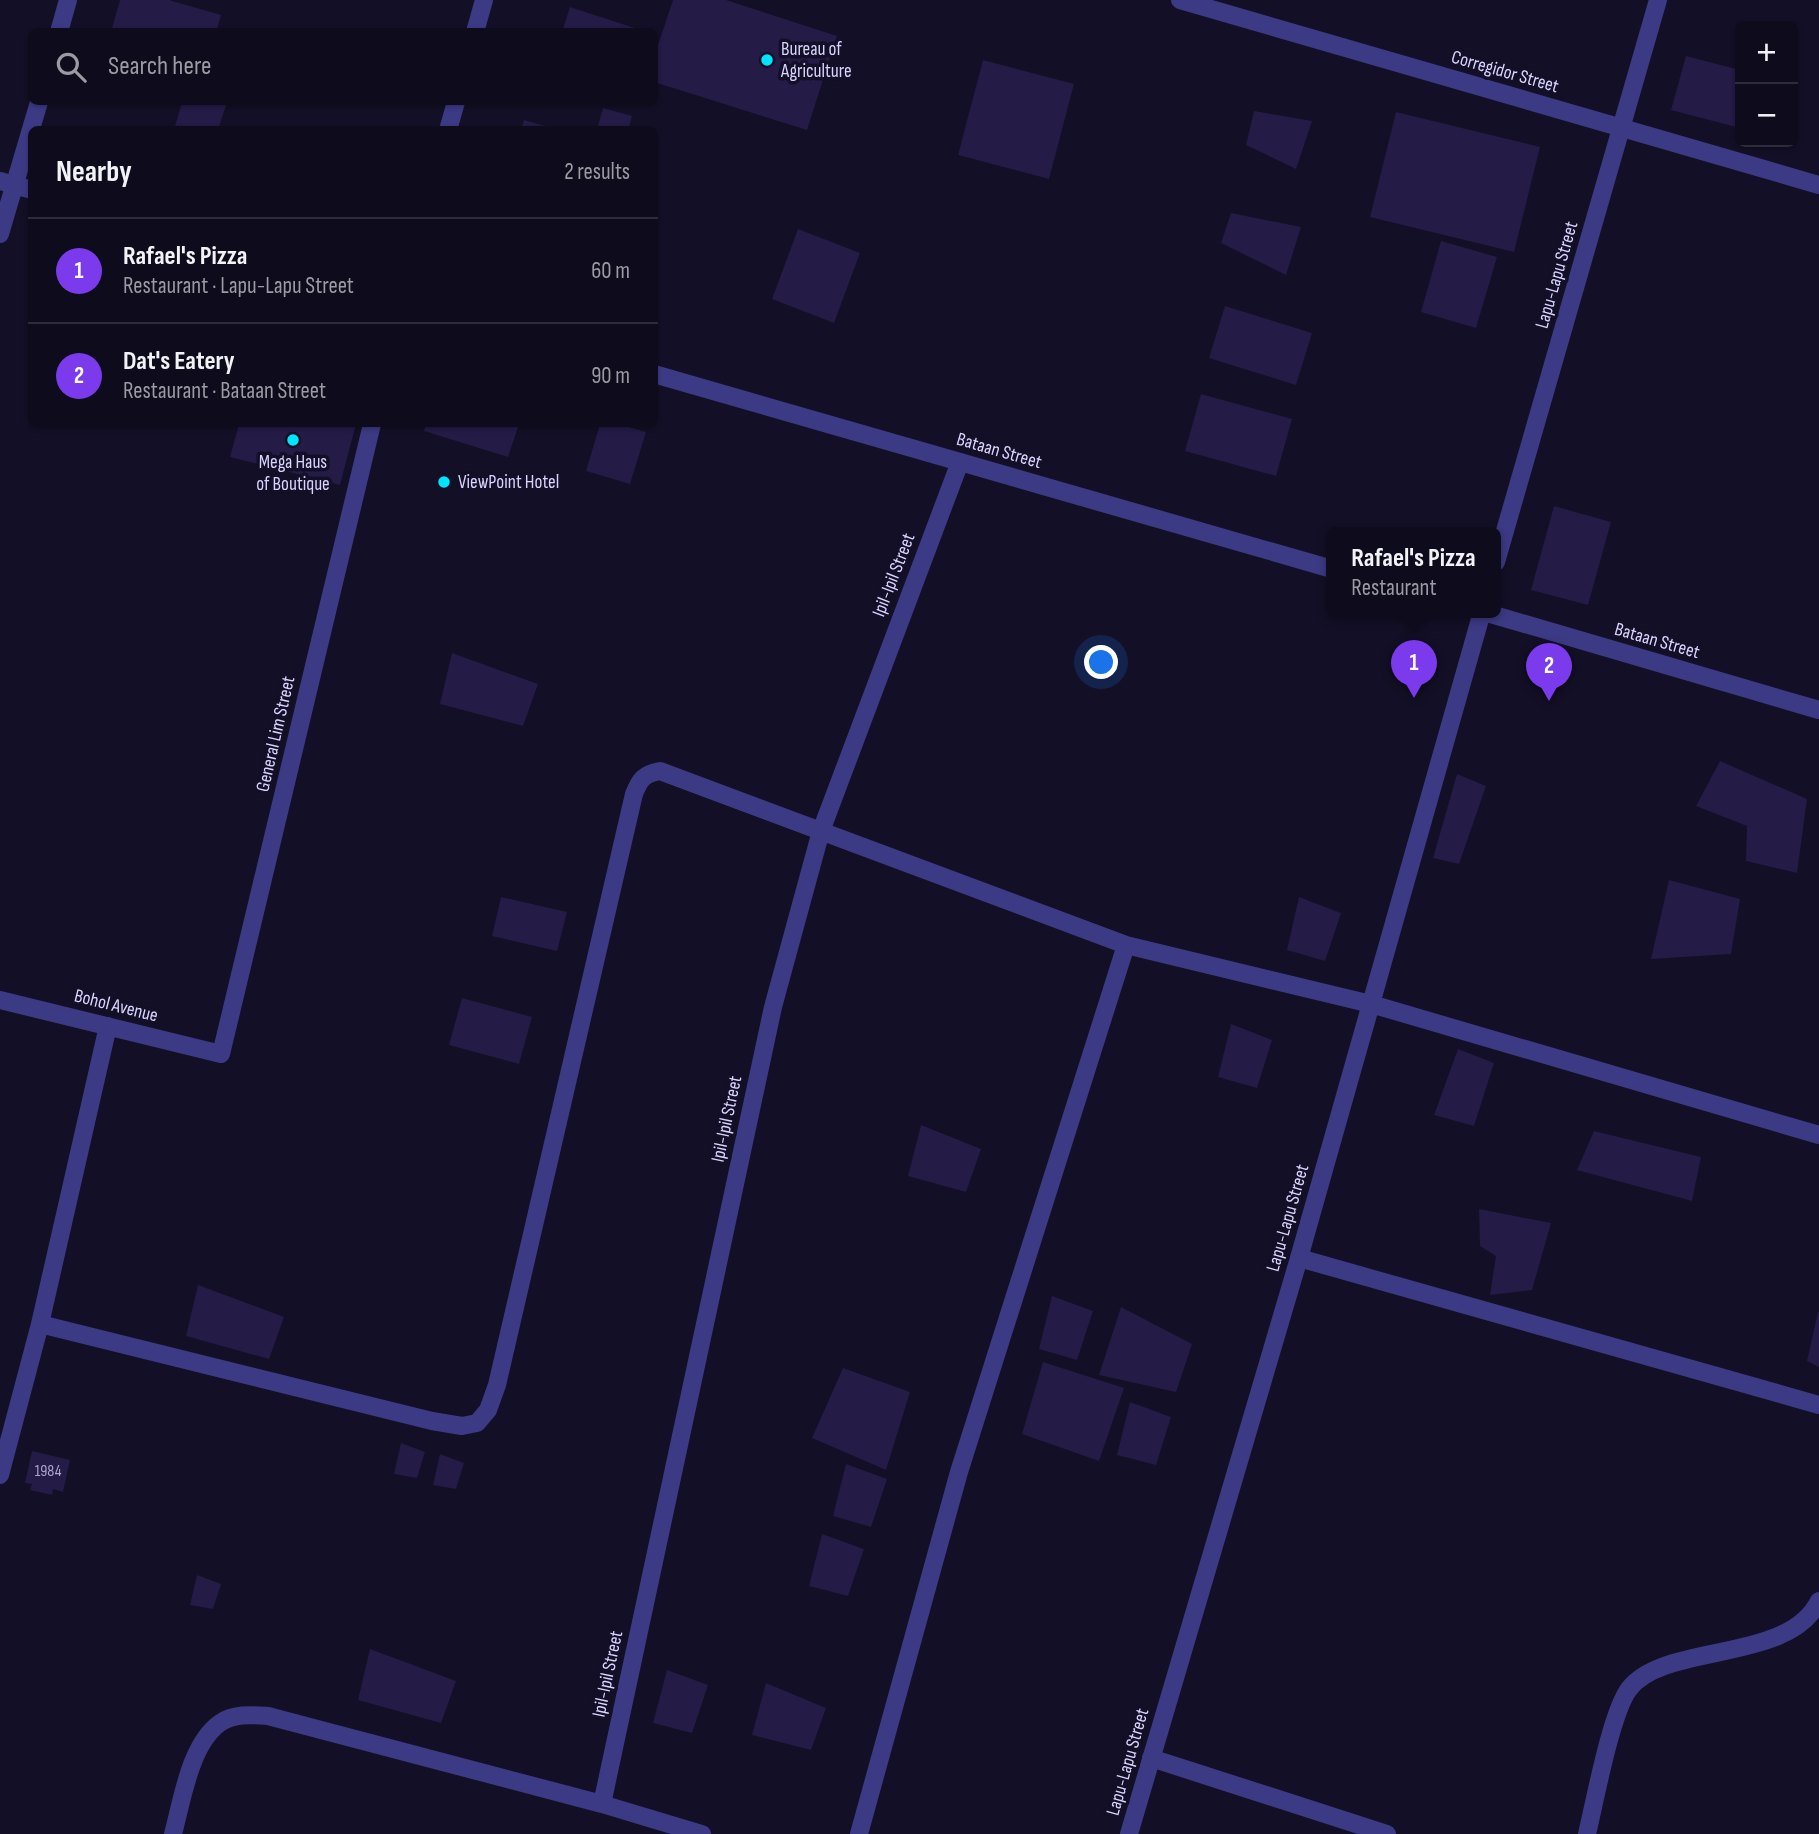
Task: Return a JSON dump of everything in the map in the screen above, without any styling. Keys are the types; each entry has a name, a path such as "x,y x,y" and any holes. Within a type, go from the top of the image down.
{"street":[{"path":"60,28 68,0"},
{"path":"476,28 484,0"},
{"name":"Corregidor Street","path":"1180,0 1819,185"},
{"name":"Lapu-Lapu Street","path":"1501,545 1658,0"},
{"path":"31,126 37,105"},
{"path":"449,126 455,105"},
{"path":"0,234 28,138"},
{"name":"Bataan Street","path":"658,375 1326,567"},
{"name":"General Lim Street","path":"221,1054 371,427"},
{"name":"Ipil-Ipil Street","path":"602,1804 773,1007 821,831 960,462"},
{"name":"Bataan Street","path":"1501,617 1819,710"},
{"name":"Lapu-Lapu Street","path":"1129,1834 1299,1258 1481,618"},
{"path":"40,1324 432,1421 462,1426 477,1423 488,1410 497,1385 631,807 639,781 647,774 660,771 1126,945 1371,1004 1819,1135"},
{"path":"859,1834 959,1472 1126,945"},
{"name":"Bohol Avenue","path":"0,1000 221,1054"},
{"path":"0,1475 40,1324 108,1026"},
{"path":"1299,1258 1819,1405"},
{"path":"1587,1834 1615,1721 1628,1691 1642,1677 1657,1669 1749,1646 1784,1632 1804,1620 1819,1601"},
{"path":"173,1834 188,1775 202,1743 220,1722 244,1715 268,1716 602,1804 702,1834"},
{"path":"1151,1758 1387,1834"}],"building":[{"path":"120,0 169,0 221,15 217,28 112,28"},
{"path":"673,0 726,0 837,36 807,130 658,83 658,45"},
{"path":"570,7 635,28 563,28"},
{"path":"1686,56 1735,69 1735,127 1671,110"},
{"path":"983,60 1074,84 1049,179 958,155"},
{"path":"181,105 226,105 219,126 175,126"},
{"path":"603,108 632,116 629,126 598,126"},
{"path":"1254,111 1312,121 1296,169 1246,145"},
{"path":"1396,112 1540,147 1514,252 1370,217"},
{"path":"524,120 545,126 522,126"},
{"path":"1231,213 1301,227 1286,275 1221,243"},
{"path":"798,229 860,253 834,323 772,299"},
{"path":"1441,241 1497,257 1476,328 1421,312"},
{"path":"1225,306 1312,333 1296,385 1209,358"},
{"path":"1201,394 1292,419 1276,476 1185,451"},
{"name":"Mega Haus of Boutique","path":"238,427 355,427 340,485 230,457"},
{"path":"425,427 518,427 508,457 424,431"},
{"path":"599,427 628,427 646,432 630,484 586,471"},
{"path":"1554,506 1611,522 1588,605 1531,590"},
{"path":"452,653 538,684 523,726 440,704"},
{"path":"1720,761 1807,799 1797,873 1746,861 1747,826 1696,806"},
{"path":"1457,774 1486,786 1459,864 1433,858"},
{"path":"1669,880 1740,899 1731,954 1651,959"},
{"path":"501,897 567,912 557,951 492,936"},
{"path":"1299,897 1341,913 1325,961 1287,950"},
{"path":"462,998 532,1017 519,1064 449,1045"},
{"path":"1231,1024 1272,1040 1257,1088 1218,1077"},
{"path":"1458,1049 1494,1063 1474,1126 1434,1115"},
{"path":"921,1125 981,1149 966,1192 908,1176"},
{"path":"1594,1131 1701,1157 1692,1201 1577,1170"},
{"path":"1479,1209 1551,1223 1532,1290 1490,1295 1496,1256 1480,1246"},
{"path":"198,1285 284,1317 269,1359 186,1336"},
{"path":"1052,1296 1093,1311 1077,1360 1039,1349"},
{"path":"1121,1307 1192,1344 1176,1392 1099,1375"},
{"path":"1819,1312 1819,1367 1807,1361"},
{"path":"1043,1362 1124,1388 1099,1461 1022,1434"},
{"path":"843,1368 910,1392 886,1470 812,1438"},
{"path":"1130,1402 1171,1417 1156,1465 1117,1455"},
{"path":"401,1443 425,1452 417,1478 394,1474"},
{"path":"32,1451 70,1460 63,1492 53,1489 52,1495 30,1490 32,1484 25,1483"},
{"path":"440,1454 464,1463 456,1489 433,1485"},
{"path":"846,1464 887,1479 871,1527 833,1516"},
{"path":"822,1534 864,1549 848,1596 809,1586"},
{"path":"197,1575 221,1584 213,1609 190,1605"},
{"path":"370,1649 456,1681 441,1723 358,1700"},
{"path":"667,1670 708,1685 692,1733 653,1723"},
{"path":"766,1683 826,1708 811,1750 752,1735"}],"place":[{"name":"Bureau of Agriculture","path":"767,60"},
{"name":"Mega Haus of Boutique","path":"293,440"},
{"name":"ViewPoint Hotel","path":"444,482"},
{"name":"Rafael's Pizza","path":"1414,698"},
{"name":"Dat's Eatery","path":"1549,701"}]}
